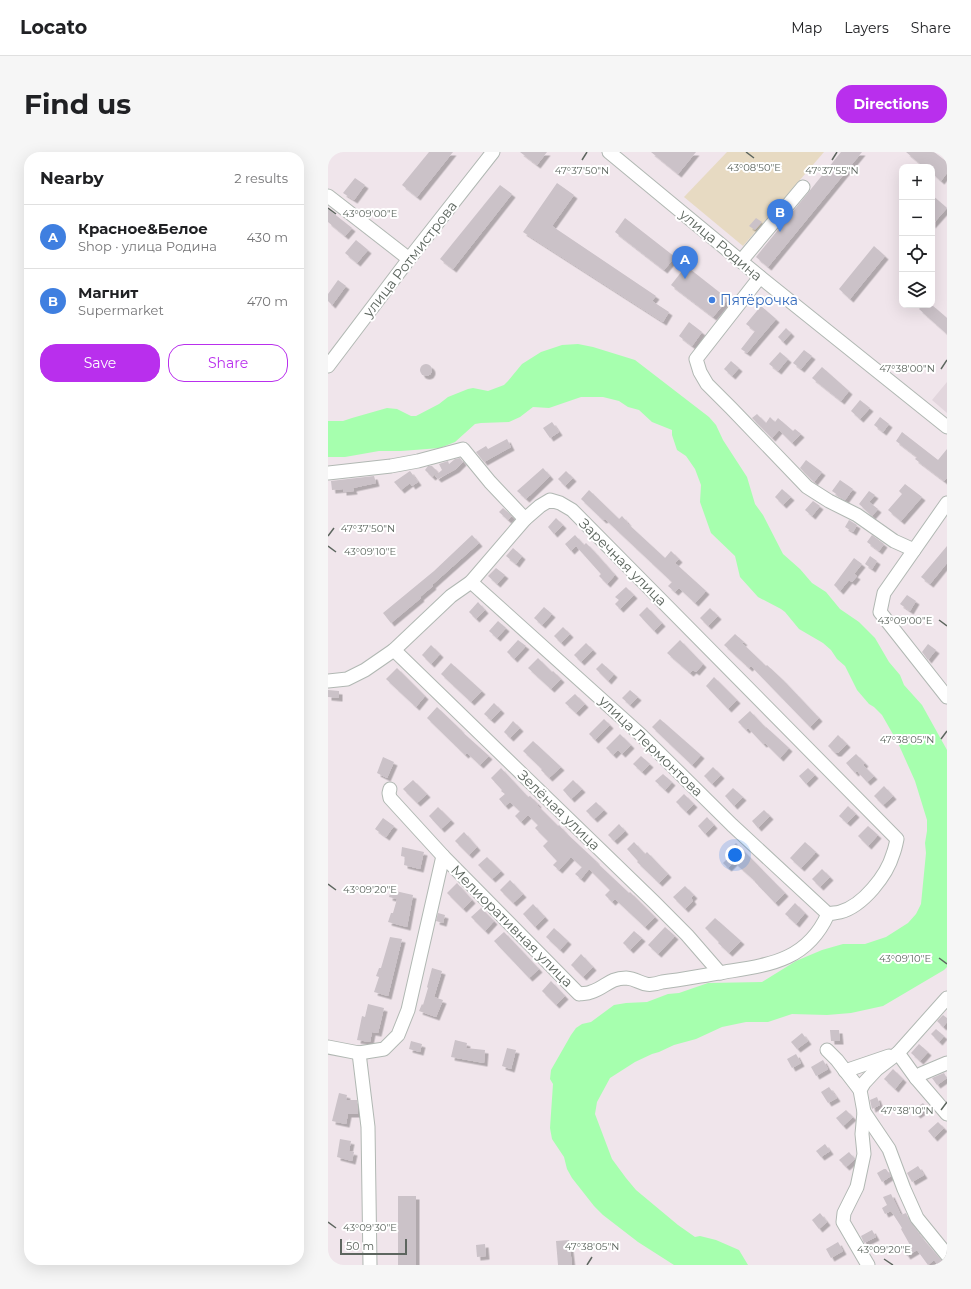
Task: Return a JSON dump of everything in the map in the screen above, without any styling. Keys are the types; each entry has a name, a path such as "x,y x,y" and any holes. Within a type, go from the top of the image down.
{"street":[{"name":"улица Ротмистрова","path":"330,360 493,152"},
{"name":"улица Родина","path":"609,152 760,277 947,427"},
{"path":"741,261 803,187"},
{"path":"328,196 409,259"},
{"path":"760,277 696,359 700,372 707,384 807,487 828,501 857,515 894,541 914,550"},
{"path":"328,473 391,466 418,461 463,449 490,482 525,519"},
{"name":"Заречная улица","path":"328,681 347,679 365,670 394,650 450,596 471,582 525,519 540,506 550,500 560,503 572,510 897,839 893,855 888,865 871,892 864,900 841,912 828,914"},
{"path":"947,502 884,593 880,612 947,697"},
{"name":"улица Лермонтова","path":"471,582 641,735 732,825 828,914"},
{"name":"Зелёная улица","path":"394,650 654,902 687,935 720,973"},
{"name":"Мелиоративная улица","path":"390,789 390,798 443,856 579,994 592,992 612,980 627,978 644,985 654,985 662,982 679,981 750,969 780,961 808,944 823,926 828,914"},
{"name":"Мелиоративная улица","path":"328,1048 359,1052 384,1049 398,1036 408,1010 443,856"},
{"path":"860,1090 864,1083 877,1069 898,1053 947,998"},
{"path":"827,1050 837,1060 860,1090 864,1112 862,1134 864,1154 857,1187 844,1214 843,1222 868,1265"},
{"path":"359,1052 368,1127 370,1265"},
{"path":"844,1071 898,1053"},
{"path":"898,1053 916,1078 947,1114"},
{"path":"916,1078 947,1063"},
{"path":"864,1112 889,1149 917,1218 947,1255"}],"shaded area":[{"path":"727,152 824,152 743,246 684,197"},
{"path":"578,344 635,360 709,417 716,425 723,440 747,477 755,504 763,515 783,554 800,569 812,583 826,592 840,609 859,622 875,638 889,662 900,675 904,685 922,705 947,750 947,967 883,1006 851,1013 827,1015 792,1014 768,1022 746,1022 722,1027 696,1039 674,1045 635,1062 610,1078 597,1102 595,1114 612,1159 636,1190 678,1225 695,1237 700,1236 716,1240 739,1250 748,1265 674,1265 638,1242 603,1215 572,1178 567,1169 564,1157 552,1139 550,1128 553,1084 550,1079 551,1070 576,1028 582,1024 591,1022 614,1005 647,1002 668,994 679,993 708,983 762,982 796,961 822,950 843,944 865,944 886,937 908,923 916,914 921,904 926,853 925,843 927,820 915,781 898,743 882,715 869,704 857,690 845,666 837,659 831,650 823,643 799,629 781,609 758,597 740,577 735,556 711,533 700,502 701,485 695,469 686,456 677,450 672,435 672,430 652,422 639,410 628,407 619,401 603,397 581,397 549,408 533,407 520,417 509,422 475,424 455,442 440,448 379,451 345,457 328,457 328,421 343,421 387,408 397,409 411,416 416,416 439,404 448,397 468,389 473,388 488,391 504,385 522,364 541,352 562,345"},
{"path":"947,382 947,413 932,400"}],"building":[{"path":"429,152 453,152 417,197 402,185"},
{"path":"520,152 547,152 537,165"},
{"path":"651,152 696,152 678,174"},
{"path":"841,152 862,152 768,267 756,257"},
{"path":"906,152 934,152 947,162 947,173 941,181 935,176 935,164 920,164"},
{"path":"355,178 365,185 354,200 343,193"},
{"path":"557,183 574,195 552,226 656,296 652,301 669,312 663,322 523,232"},
{"path":"500,185 512,194 453,269 440,259"},
{"path":"935,198 947,208 935,222"},
{"path":"328,209 352,228 345,236 328,222"},
{"path":"625,218 675,257 664,270 615,232"},
{"path":"756,218 762,222 755,230 749,226"},
{"path":"356,240 368,250 357,263 345,253"},
{"path":"874,246 885,256 850,299 839,289"},
{"path":"686,266 728,299 713,317 671,285"},
{"path":"338,280 346,286 332,305 328,301 328,294"},
{"path":"761,306 776,319 747,353 741,349 755,331 746,324"},
{"path":"935,308 947,318 947,334 919,309"},
{"path":"689,322 702,332 692,346 679,336"},
{"path":"786,328 791,333 783,342 778,337"},
{"path":"804,350 812,356 801,369 793,363"},
{"path":"780,352 788,359 778,371 769,364"},
{"path":"731,361 739,368 732,376 724,369"},
{"path":"426,364 430,366 432,370 430,374 426,376 422,374 420,370 422,366"},
{"path":"822,367 849,391 841,401 812,378"},
{"path":"860,400 870,408 860,419 851,411"},
{"path":"757,414 766,423 770,417 775,422 778,418 793,431 795,429 801,434 792,443 779,430 772,438 752,418"},
{"path":"880,417 889,424 883,432 874,425"},
{"path":"552,422 559,432 550,438 543,428"},
{"path":"902,432 938,460 947,449 947,478 944,481 915,459 917,457 896,441"},
{"path":"507,439 511,447 484,462 476,452 486,446 488,449"},
{"path":"460,458 463,462 456,469 438,479 435,476 442,470 439,464 448,461 449,464 455,459"},
{"path":"806,460 822,472 814,482 800,468"},
{"path":"428,466 432,466 438,472 432,477 425,470"},
{"path":"543,468 550,476 526,499 517,491"},
{"path":"410,471 418,482 412,486 410,483 401,490 394,482"},
{"path":"566,471 573,478 565,486 558,479"},
{"path":"374,476 376,483 353,488 354,491 343,492 343,489 332,490 331,481"},
{"path":"840,480 853,489 845,500 832,491"},
{"path":"905,484 922,497 901,521 888,510 902,494 899,491"},
{"path":"782,489 791,497 783,505 775,497"},
{"path":"589,490 619,519 622,516 627,523 665,558 671,551 679,559 675,563 706,591 695,603 679,588 675,592 668,586 672,582 605,519 603,520 581,499"},
{"path":"869,491 875,495 869,502 878,509 872,516 859,504"},
{"path":"813,501 820,506 812,516 805,510"},
{"path":"503,508 512,516 508,520 499,512"},
{"path":"556,518 563,525 554,534 548,527"},
{"path":"849,520 857,525 853,532 845,527"},
{"path":"472,535 479,543 432,585 433,586 420,597 421,598 391,623 383,613 434,571"},
{"path":"575,535 584,545 586,543 591,548 615,575 607,584 599,576 601,574 576,546 571,551 565,544"},
{"path":"872,535 884,544 879,551 867,542"},
{"path":"947,546 947,563 930,584 921,577"},
{"path":"513,548 522,556 516,564 506,556"},
{"path":"870,556 877,561 872,569 865,564"},
{"path":"854,558 862,564 854,574 857,576 852,582 849,580 840,591 834,585"},
{"path":"496,568 505,575 497,584 488,576"},
{"path":"626,587 634,595 620,609 615,604 619,600 615,597"},
{"path":"907,595 916,601 910,611 900,604"},
{"path":"478,602 485,610 476,619 469,612"},
{"path":"544,607 552,614 542,625 534,618"},
{"path":"647,607 662,623 654,631 639,615"},
{"path":"710,608 718,616 708,626 700,618"},
{"path":"498,621 506,628 497,638 489,631"},
{"path":"563,627 570,634 561,643 554,636"},
{"path":"735,634 744,642 742,643 766,666 767,665 783,680 819,718 810,727 751,666 749,668 724,645"},
{"path":"518,640 526,646 514,659 507,652"},
{"path":"680,640 703,664 696,672 693,670 690,673 667,653"},
{"path":"586,643 593,650 581,662 574,655"},
{"path":"928,644 936,650 928,660 922,652"},
{"path":"431,645 440,654 431,664 422,655"},
{"path":"538,658 561,679 551,689 528,668"},
{"path":"451,663 482,691 471,702 441,674"},
{"path":"602,663 614,674 608,681 596,669"},
{"path":"397,668 425,696 416,707 386,679"},
{"path":"714,677 737,700 728,709 706,686"},
{"path":"328,690 339,691 339,698 328,697"},
{"path":"630,690 638,697 630,705 622,698"},
{"path":"575,694 585,704 576,713 565,703"},
{"path":"494,703 501,710 491,720 484,714"},
{"path":"437,707 489,756 480,765 467,753 465,755 427,718"},
{"path":"750,711 766,728 789,748 780,758 765,743 763,744 748,728 746,730 738,722"},
{"path":"604,719 610,725 595,740 589,734"},
{"path":"660,719 701,755 692,765 652,727"},
{"path":"513,721 520,728 510,738 504,732"},
{"path":"620,734 631,745 622,754 618,750 613,755 606,748"},
{"path":"838,735 847,744 838,753 835,753 828,746"},
{"path":"533,741 561,767 549,778 541,770 542,769 523,751"},
{"path":"856,754 865,763 863,765 874,776 867,782 857,771 855,773 846,763"},
{"path":"641,756 650,764 642,772 633,764"},
{"path":"383,757 394,762 387,778 377,773"},
{"path":"713,767 721,775 712,784 704,776"},
{"path":"501,768 528,797 530,796 558,826 559,825 655,917 645,927 615,899 612,902 605,895 610,890 589,869 581,879 575,874 582,867 571,857 559,870 553,865 557,861 543,846 548,841 535,828 538,825 528,815 521,822 515,816 520,811 510,802 505,806 499,799 505,794 491,778"},
{"path":"808,768 815,775 806,784 799,776"},
{"path":"663,774 672,782 665,790 655,781"},
{"path":"413,780 427,794 417,803 403,789"},
{"path":"573,780 582,789 571,799 563,790"},
{"path":"884,786 893,796 883,805 874,796"},
{"path":"733,788 743,797 734,806 725,796"},
{"path":"684,794 694,804 686,812 676,802"},
{"path":"596,802 604,810 594,819 586,811"},
{"path":"848,806 856,814 847,823 839,816"},
{"path":"438,807 451,820 441,829 429,816"},
{"path":"764,810 770,816 758,828 752,821"},
{"path":"707,817 714,825 705,834 698,826"},
{"path":"383,818 394,826 386,837 375,829"},
{"path":"619,824 625,831 614,841 608,835"},
{"path":"868,826 878,835 868,846 858,836"},
{"path":"464,832 477,847 469,855 455,841"},
{"path":"634,842 645,854 647,852 668,874 659,883 637,862 638,861 627,849"},
{"path":"805,842 816,852 801,868 790,858"},
{"path":"736,843 785,893 775,903 755,881 734,862 728,868 723,863 729,857 726,854"},
{"path":"402,847 424,852 420,869 404,865 405,857 401,856"},
{"path":"487,857 501,871 492,879 478,865"},
{"path":"822,869 830,877 820,887 812,879"},
{"path":"510,880 523,894 513,903 500,890"},
{"path":"457,883 472,900 463,909 447,893"},
{"path":"685,886 694,895 691,898 693,901 685,909 673,897"},
{"path":"391,890 413,895 407,927 388,922 391,913 393,913 397,899 389,897"},
{"path":"795,903 805,913 796,924 785,914"},
{"path":"533,904 545,917 535,927 523,914"},
{"path":"481,908 494,921 485,931 471,917"},
{"path":"438,913 445,915 443,923 436,921"},
{"path":"715,918 741,941 729,953 705,928"},
{"path":"665,927 675,936 658,954 648,945"},
{"path":"554,928 568,941 560,950 546,937"},
{"path":"634,931 642,938 630,950 623,943"},
{"path":"504,932 539,969 529,978 494,941"},
{"path":"390,937 402,939 388,996 374,992 379,977 376,976 379,968 381,968"},
{"path":"581,954 593,967 583,977 571,965"},
{"path":"432,968 442,971 434,997 443,1000 436,1017 419,1011 422,1004 423,1005"},
{"path":"551,981 565,996 556,1005 542,991"},
{"path":"368,1004 384,1008 378,1033 372,1032 370,1042 357,1040 362,1016 365,1017"},
{"path":"943,1015 947,1018 947,1022 943,1027 937,1021"},
{"path":"936,1029 944,1036 939,1042 931,1034"},
{"path":"830,1030 839,1030 840,1041 831,1041"},
{"path":"802,1033 808,1041 797,1049 791,1042"},
{"path":"455,1040 467,1043 466,1048 485,1050 484,1063 451,1057"},
{"path":"411,1041 422,1044 420,1052 409,1049"},
{"path":"919,1044 928,1052 920,1061 911,1053"},
{"path":"507,1048 516,1050 511,1069 502,1066"},
{"path":"796,1054 801,1063 792,1068 787,1059"},
{"path":"823,1060 828,1069 816,1076 811,1067"},
{"path":"893,1069 903,1079 895,1089 884,1079"},
{"path":"944,1073 947,1078 937,1085 932,1078"},
{"path":"829,1087 837,1098 828,1103 821,1092"},
{"path":"339,1093 347,1095 346,1100 357,1100 358,1114 348,1114 346,1124 332,1121"},
{"path":"877,1097 880,1105 872,1109 870,1100"},
{"path":"923,1103 927,1108 917,1115 913,1110"},
{"path":"846,1110 853,1117 843,1126 836,1118"},
{"path":"938,1122 944,1128 934,1138 928,1131"},
{"path":"340,1139 351,1141 349,1151 354,1152 352,1161 337,1157"},
{"path":"825,1144 830,1151 821,1157 816,1151"},
{"path":"849,1152 855,1159 846,1167 839,1160"},
{"path":"918,1166 924,1175 912,1182 907,1173"},
{"path":"886,1169 891,1176 882,1182 877,1173"},
{"path":"891,1194 901,1215 906,1213 922,1238 947,1265 938,1265 934,1260 928,1265 917,1250 907,1256 903,1250 910,1245 901,1229 902,1228 891,1211 885,1214 882,1208 887,1205 883,1197"},
{"path":"398,1196 416,1196 416,1265 398,1265"},
{"path":"820,1213 827,1222 819,1229 812,1220"},
{"path":"872,1230 876,1237 864,1243 861,1236"},
{"path":"569,1240 572,1265 558,1265 556,1241"},
{"path":"838,1242 843,1251 831,1258 826,1249"},
{"path":"485,1244 486,1256 477,1257 476,1245"}],"place":[{"name":"Магнит","path":"780,232"},
{"name":"Красное&Белое","path":"685,279"},
{"name":"Пятёрочка","path":"712,300"}]}
